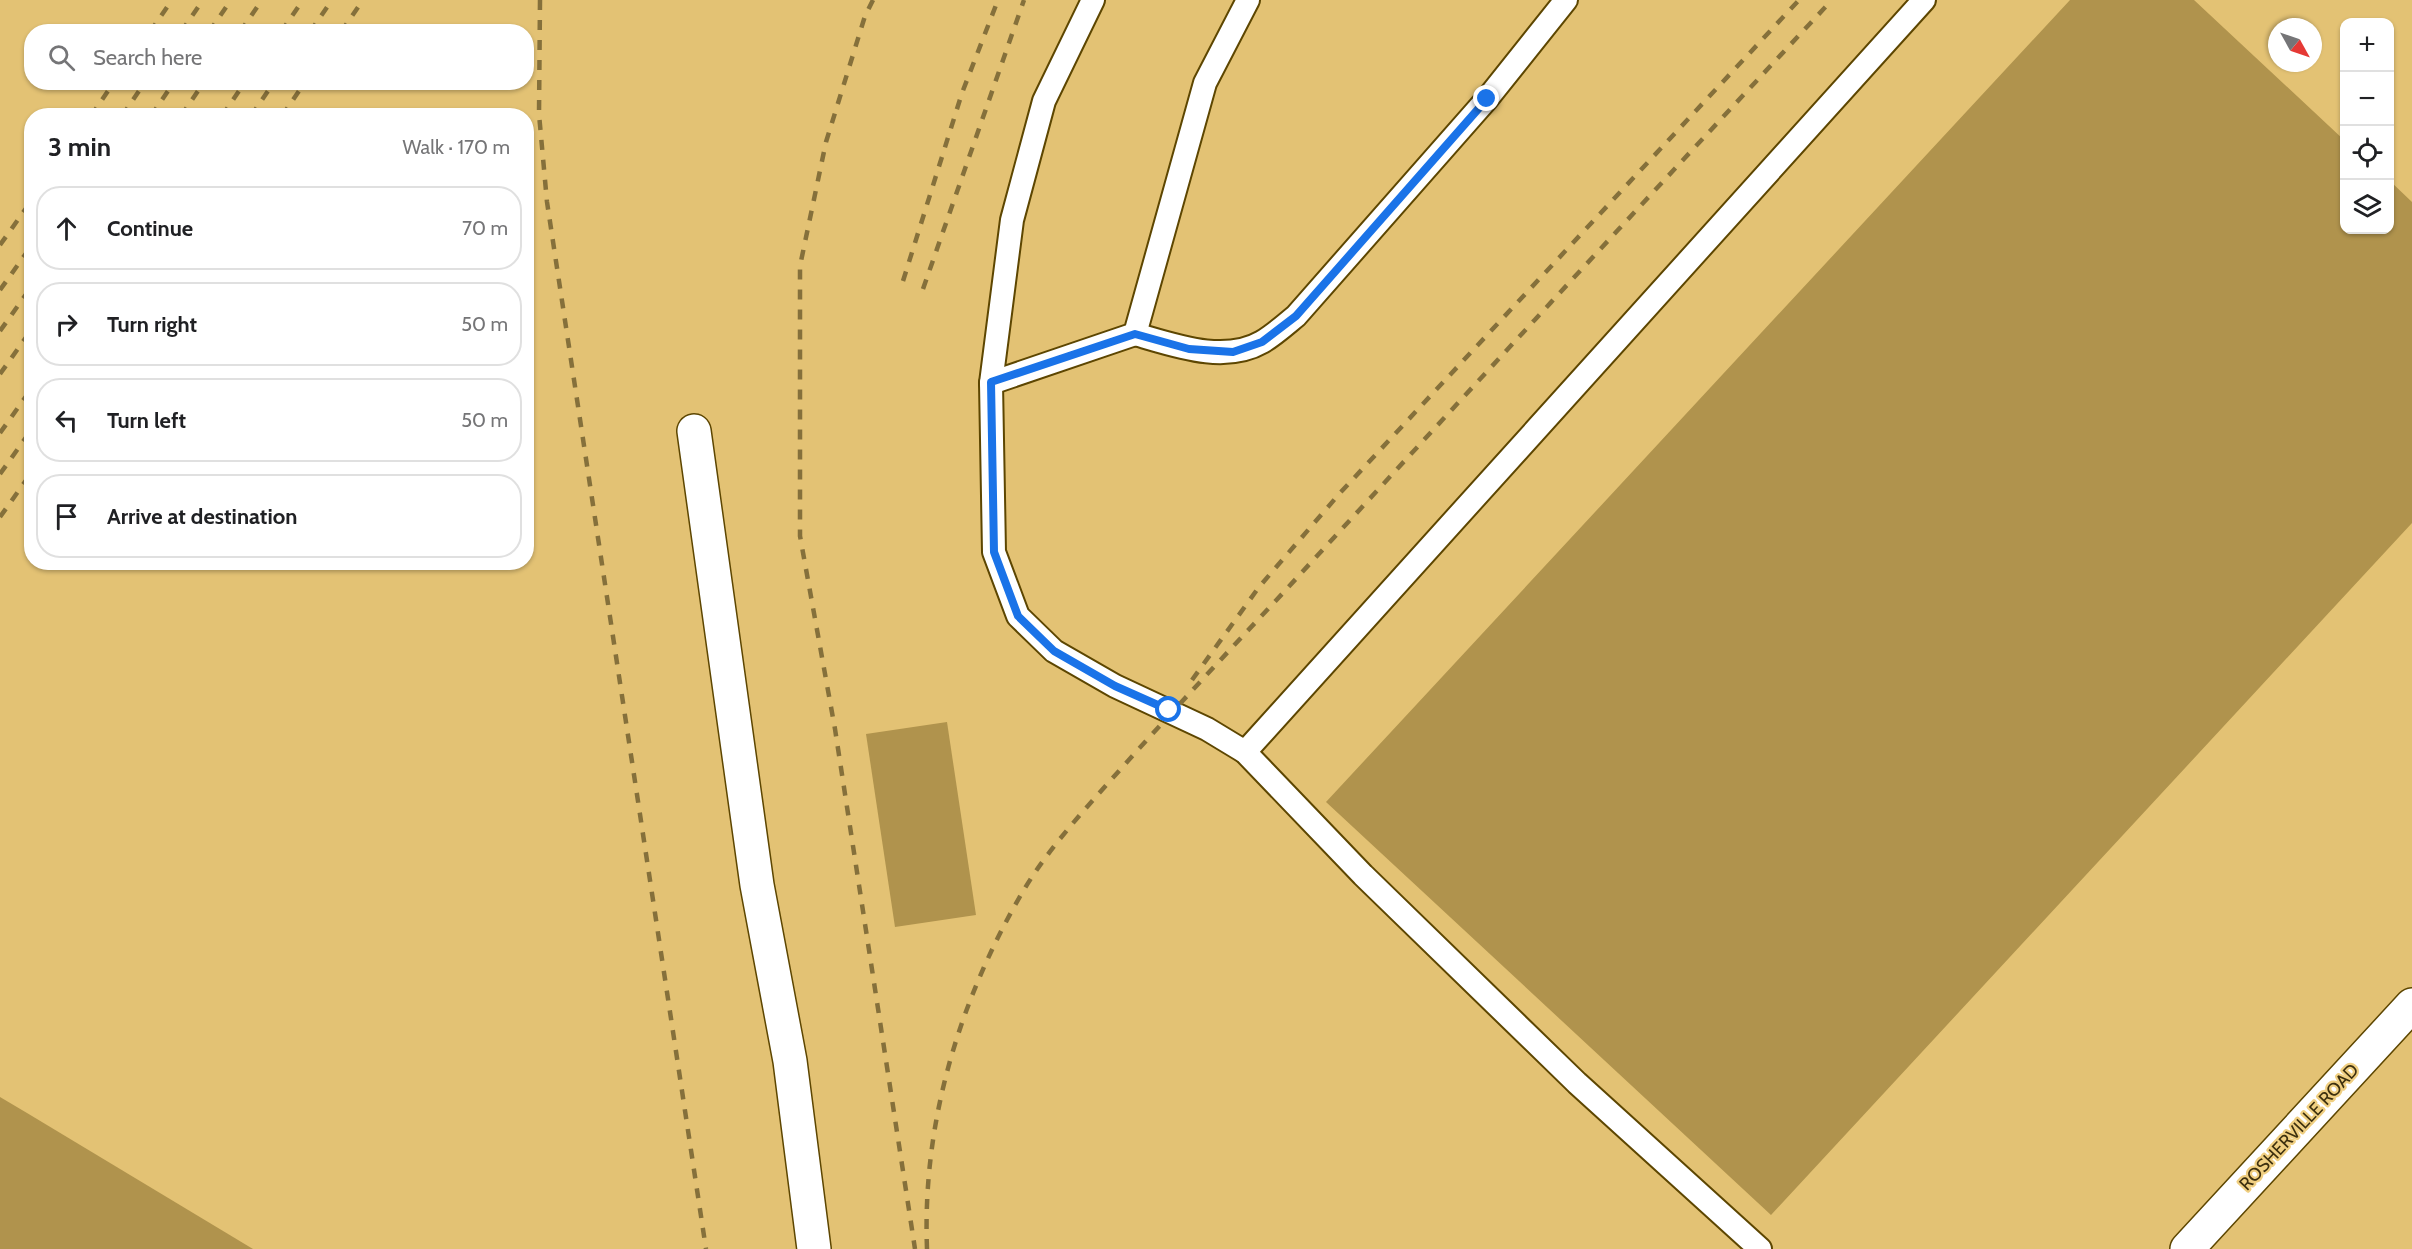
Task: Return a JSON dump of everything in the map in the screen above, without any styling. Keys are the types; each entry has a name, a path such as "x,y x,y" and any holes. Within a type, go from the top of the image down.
{"street":[{"path":"694,431 757,885 790,1061 814,1249"},
{"name":"ROSHERVILLE ROAD","path":"2187,1249 2412,1005"}],"lane":[{"path":"1093,0 1044,101 1015,210 991,382 994,552 1018,616 1054,651 1115,686 1207,729 1245,752 1363,875 1560,1066 1760,1249"},
{"path":"1135,334 1205,83 1248,0"},
{"path":"991,382 1135,334 1189,349 1233,352 1262,342 1296,316 1487,99 1566,0"},
{"path":"1245,752 1924,0"}],"building":[{"path":"2070,0 2194,0 2268,69 2268,72 2271,72 2340,136 2340,234 2394,234 2394,185 2412,202 2412,523 1771,1215 1326,802"},
{"path":"947,722 976,915 895,927 866,734"},
{"path":"0,1097 27,1113 253,1249 0,1249"}],"railway":[{"path":"156,24 172,0"},
{"path":"186,24 203,0"},
{"path":"214,24 231,0"},
{"path":"246,24 262,0"},
{"path":"286,24 303,0"},
{"path":"316,24 332,0"},
{"path":"346,24 363,0"},
{"path":"540,0 539,114 547,202 706,1249"},
{"path":"873,0 865,16 826,142 800,266 800,536 835,729 915,1249"},
{"path":"903,281 962,93 998,0"},
{"path":"923,289 1024,0"},
{"path":"1192,680 1259,587 1340,493 1799,0"},
{"path":"927,1249 927,1202 931,1156 938,1110 949,1065 980,977 1000,934 1041,863 1086,808 1174,710 1832,0"},
{"path":"96,108 109,90"},
{"path":"127,108 140,90"},
{"path":"156,108 169,90"},
{"path":"186,108 199,90"},
{"path":"227,108 240,90"},
{"path":"256,108 269,90"},
{"path":"287,108 300,90"},
{"path":"0,245 24,211"},
{"path":"0,290 24,256"},
{"path":"0,331 24,297"},
{"path":"0,374 24,340"},
{"path":"0,433 24,399"},
{"path":"0,474 24,440"},
{"path":"0,517 24,483"}],"route":[{"path":"1169,710 1115,686 1054,651 1018,616 994,552 991,382 1135,334 1189,349 1233,352 1262,342 1296,316 1487,99"}]}
